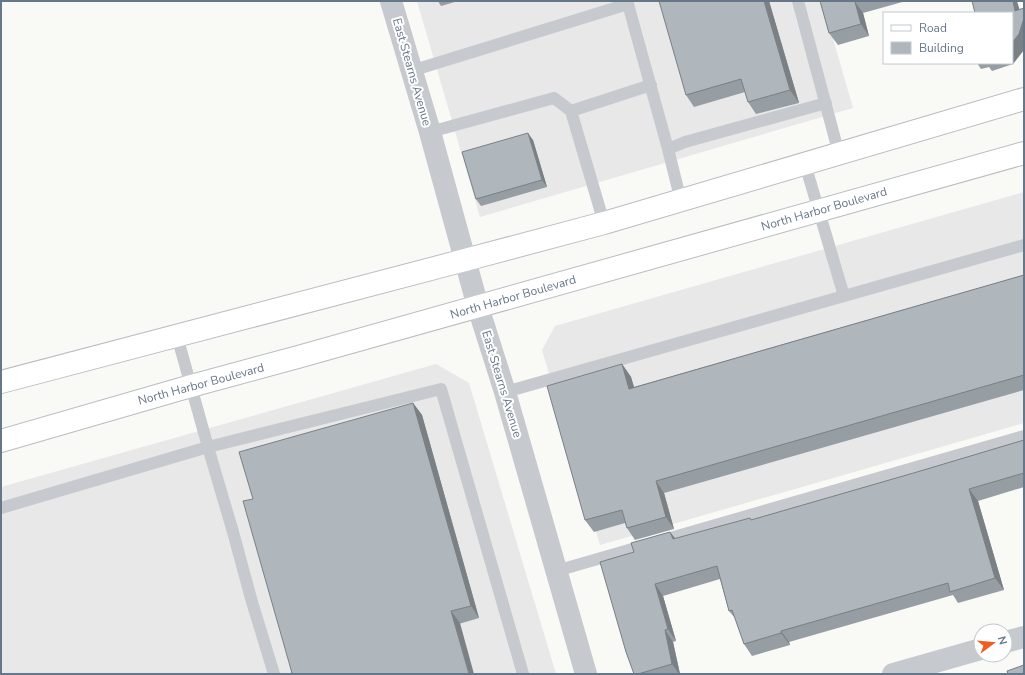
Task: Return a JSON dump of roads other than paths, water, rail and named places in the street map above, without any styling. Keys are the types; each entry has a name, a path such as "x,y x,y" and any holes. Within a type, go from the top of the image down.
{"main road":[{"path":"1,382 604,223 1024,99"},
{"name":"North Harbor Boulevard","path":"1,441 191,386 478,307 1024,153"}],"street":[{"name":"East Stearns Avenue","path":"391,1 430,132 478,307 505,392 586,674"},
{"path":"1013,640 1024,637"},
{"path":"893,674 973,651"}],"lane":[{"path":"798,1 839,154"},
{"path":"411,71 628,4 681,201"},
{"path":"571,111 650,84"},
{"path":"430,132 554,98 571,111 604,223"},
{"path":"668,149 685,142 826,103"},
{"path":"806,164 844,296"},
{"path":"505,392 1024,245"},
{"path":"177,336 252,602 274,674"},
{"path":"1,508 208,447 441,388 523,674"},
{"path":"556,571 1024,436"}]}
